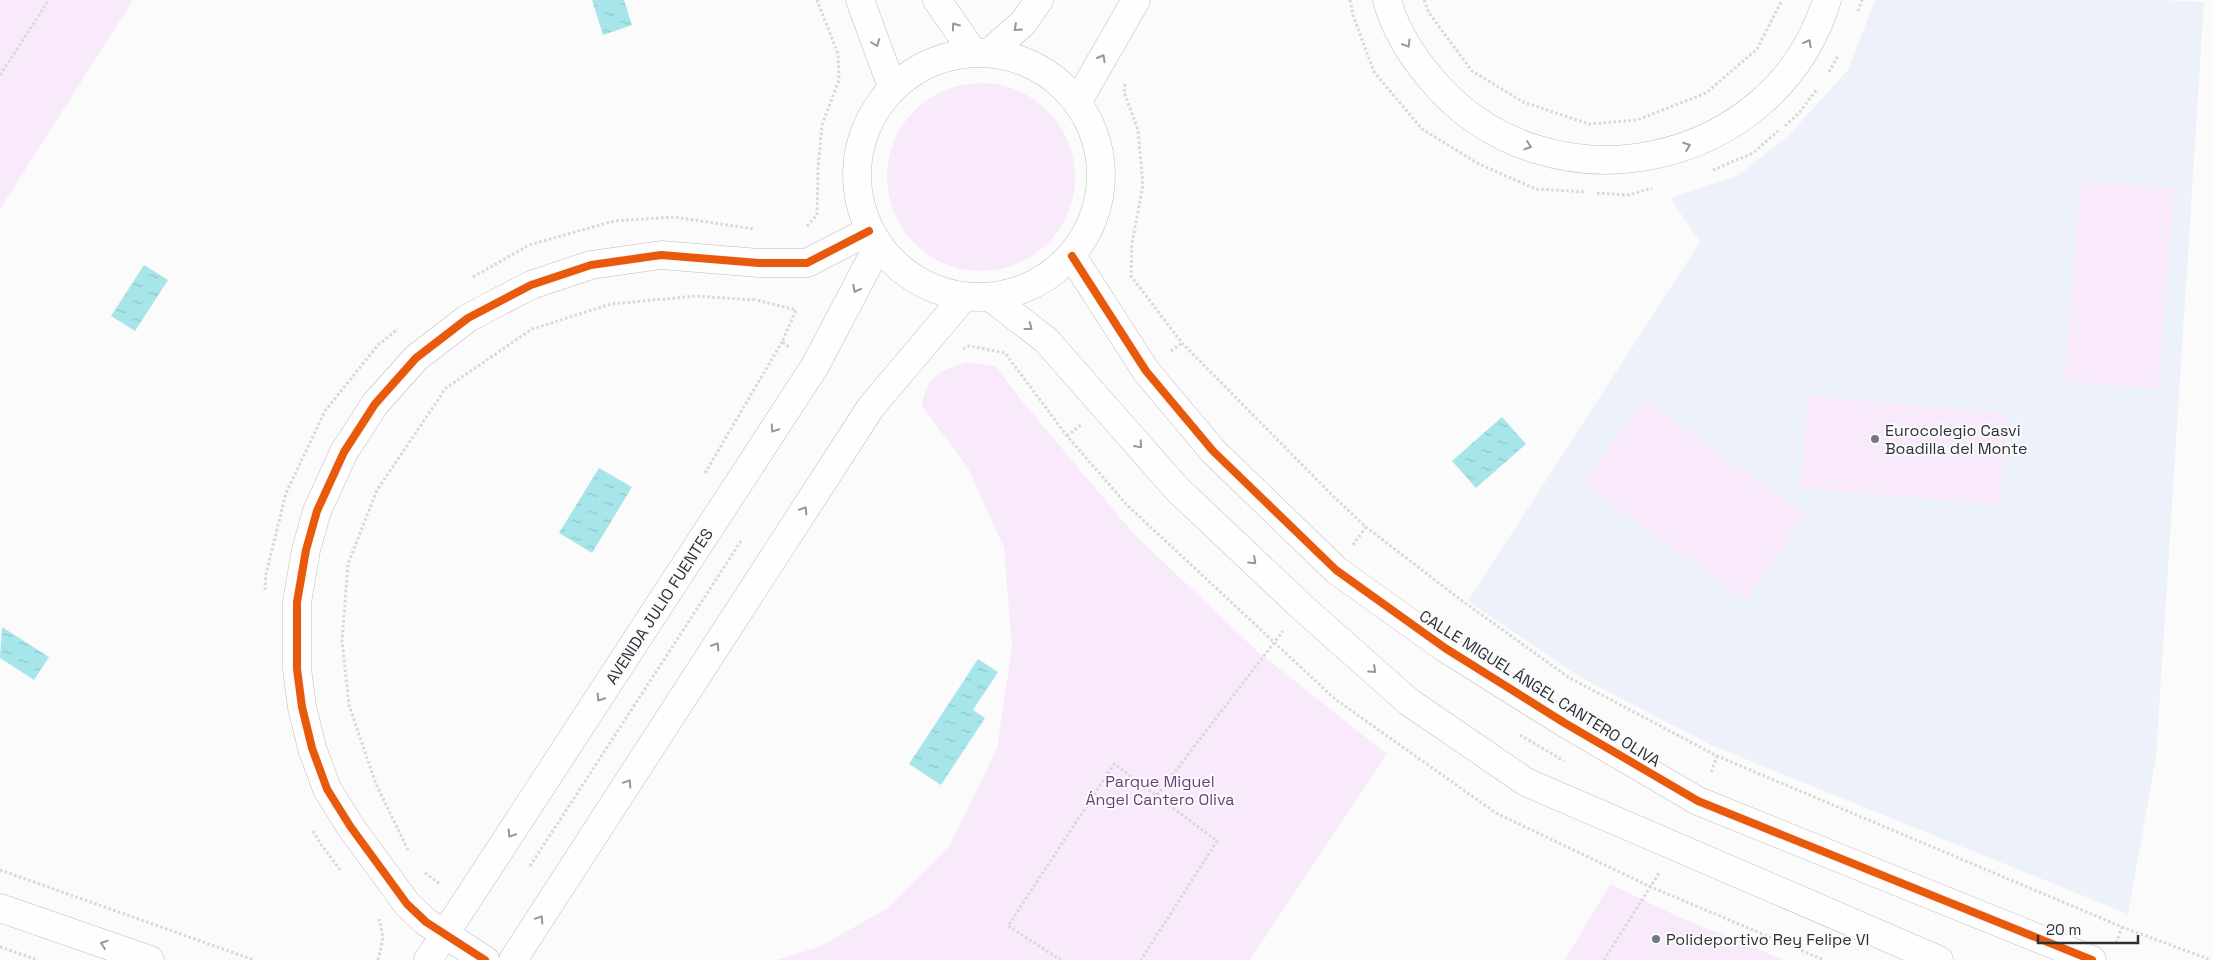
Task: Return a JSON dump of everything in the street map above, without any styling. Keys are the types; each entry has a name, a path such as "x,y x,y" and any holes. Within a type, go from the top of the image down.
{"street":[{"path":"860,0 892,87"},
{"path":"937,0 981,52"},
{"path":"981,52 1024,23 1039,0"},
{"path":"1078,100 1136,0"},
{"path":"1387,0 1403,39 1420,67 1442,92 1467,114 1494,132 1532,148 1556,155 1588,160 1622,160 1654,156 1686,147 1716,134 1744,116 1769,94 1791,70 1809,42 1827,0"},
{"path":"981,52 1023,60 1053,76 1078,100 1094,130 1102,162 1100,196 1090,228 1072,256 1035,284 977,297 939,291 916,280 896,265 874,238 857,194 857,155 869,118 892,87 916,69 943,57 981,52"},
{"path":"485,960 426,922 407,904 350,826 327,789 312,748 302,707 297,669 297,602 306,550 317,511 344,452 375,404 416,358 468,318 531,285 591,264 660,255 759,263 807,263 874,238"},
{"name":"AVENIDA JULIO FUENTES","path":"428,960 815,366 874,238"},
{"name":"CALLE MIGUEL ÁNGEL CANTERO OLIVA","path":"1072,256 1146,371 1207,444 1336,570 1445,648 1563,722 1698,801 2092,960"},
{"path":"977,297 1046,340 1177,489 1302,608 1408,702 1526,782 1939,960"},
{"path":"513,960 871,406 977,297"},
{"path":"0,908 150,960"}],"path":[{"path":"0,75 49,0"},
{"path":"803,230 817,215 822,125 839,80 838,54 818,0"},
{"path":"1424,0 1429,14 1472,70 1523,102 1589,124 1637,120 1706,93 1757,49 1782,0"},
{"path":"1126,75 1124,92 1138,130 1143,186 1132,244 1131,276 1182,342 1334,498 1366,527 1461,600 1568,677 1679,737 1717,756 2122,927 2211,960"},
{"path":"465,282 529,244 614,221 674,217 764,230 753,300"},
{"path":"409,850 376,784 349,705 342,641 348,564 377,490 446,388 532,329 611,304 696,296 753,300 796,310 782,342 815,366"},
{"path":"265,593 266,574 286,493 325,411 378,345 402,326"},
{"path":"960,350 969,346 1005,353 1067,436 1127,505 1273,643 1335,699 1496,813 1651,887 1824,960"},
{"path":"1336,570 1366,527"},
{"path":"530,866 745,536"},
{"path":"1157,795 1302,608"},
{"path":"1061,960 1054,958 1008,926 1114,764 1217,842 1141,960"},
{"path":"311,826 320,843 345,876"},
{"path":"0,870 254,960"},
{"path":"373,912 378,919 383,938 378,960"},
{"path":"0,947 38,960"}],"shaded area":[{"name":"Eurocolegio Casvi Boadilla del Monte","path":"1875,0 2160,0 2204,2 2156,757 2128,914 1711,745 1580,677 1468,601 1700,242 1670,198 1737,176 1788,136 1848,70"}],"green space":[{"path":"0,0 133,0 0,209"},
{"path":"972,83 990,83 1017,90 1048,110 1068,141 1075,168 1075,186 1068,213 1048,244 1017,264 990,271 972,271 954,267 937,260 921,250 908,237 898,221 891,204 887,186 887,168 891,150 898,133 908,117 921,104 937,94 954,87"},
{"path":"2081,181 2175,188 2158,389 2064,381"},
{"name":"Parque Miguel Ángel Cantero Oliva","path":"966,362 995,366 1133,533 1258,652 1387,754 1250,960 776,960 819,947 888,908 950,845 997,748 1012,647 1004,548 967,466 922,406 927,388 936,376 948,368"},
{"path":"1808,396 2007,413 2000,505 1800,488"},
{"path":"1643,399 1806,515 1746,600 1583,484"},
{"name":"Polideportivo Rey Felipe VI","path":"1610,884 1683,919 1785,960 1565,960"}],"water":[{"path":"592,0 624,0 632,25 603,35"},
{"path":"144,265 168,280 135,331 111,316"},
{"path":"1502,417 1526,444 1476,488 1452,461"},
{"path":"599,468 632,487 592,553 559,533"},
{"path":"2,627 49,657 34,680 0,658"},
{"path":"978,659 998,672 973,710 985,718 941,785 909,764"}],"cycle path":[{"path":"485,960 426,922 407,904 350,826 327,789 312,748 302,707 297,669 297,602 306,550 317,511 344,452 375,404 416,358 468,318 531,285 591,265 661,255 759,263 807,263 869,231"},
{"path":"1072,256 1146,371 1213,451 1336,570 1445,648 1563,722 1698,801 2092,960"}],"place":[{"name":"Eurocolegio Casvi Boadilla del Monte","path":"1875,439"},
{"name":"Polideportivo Rey Felipe VI","path":"1656,939"}]}
